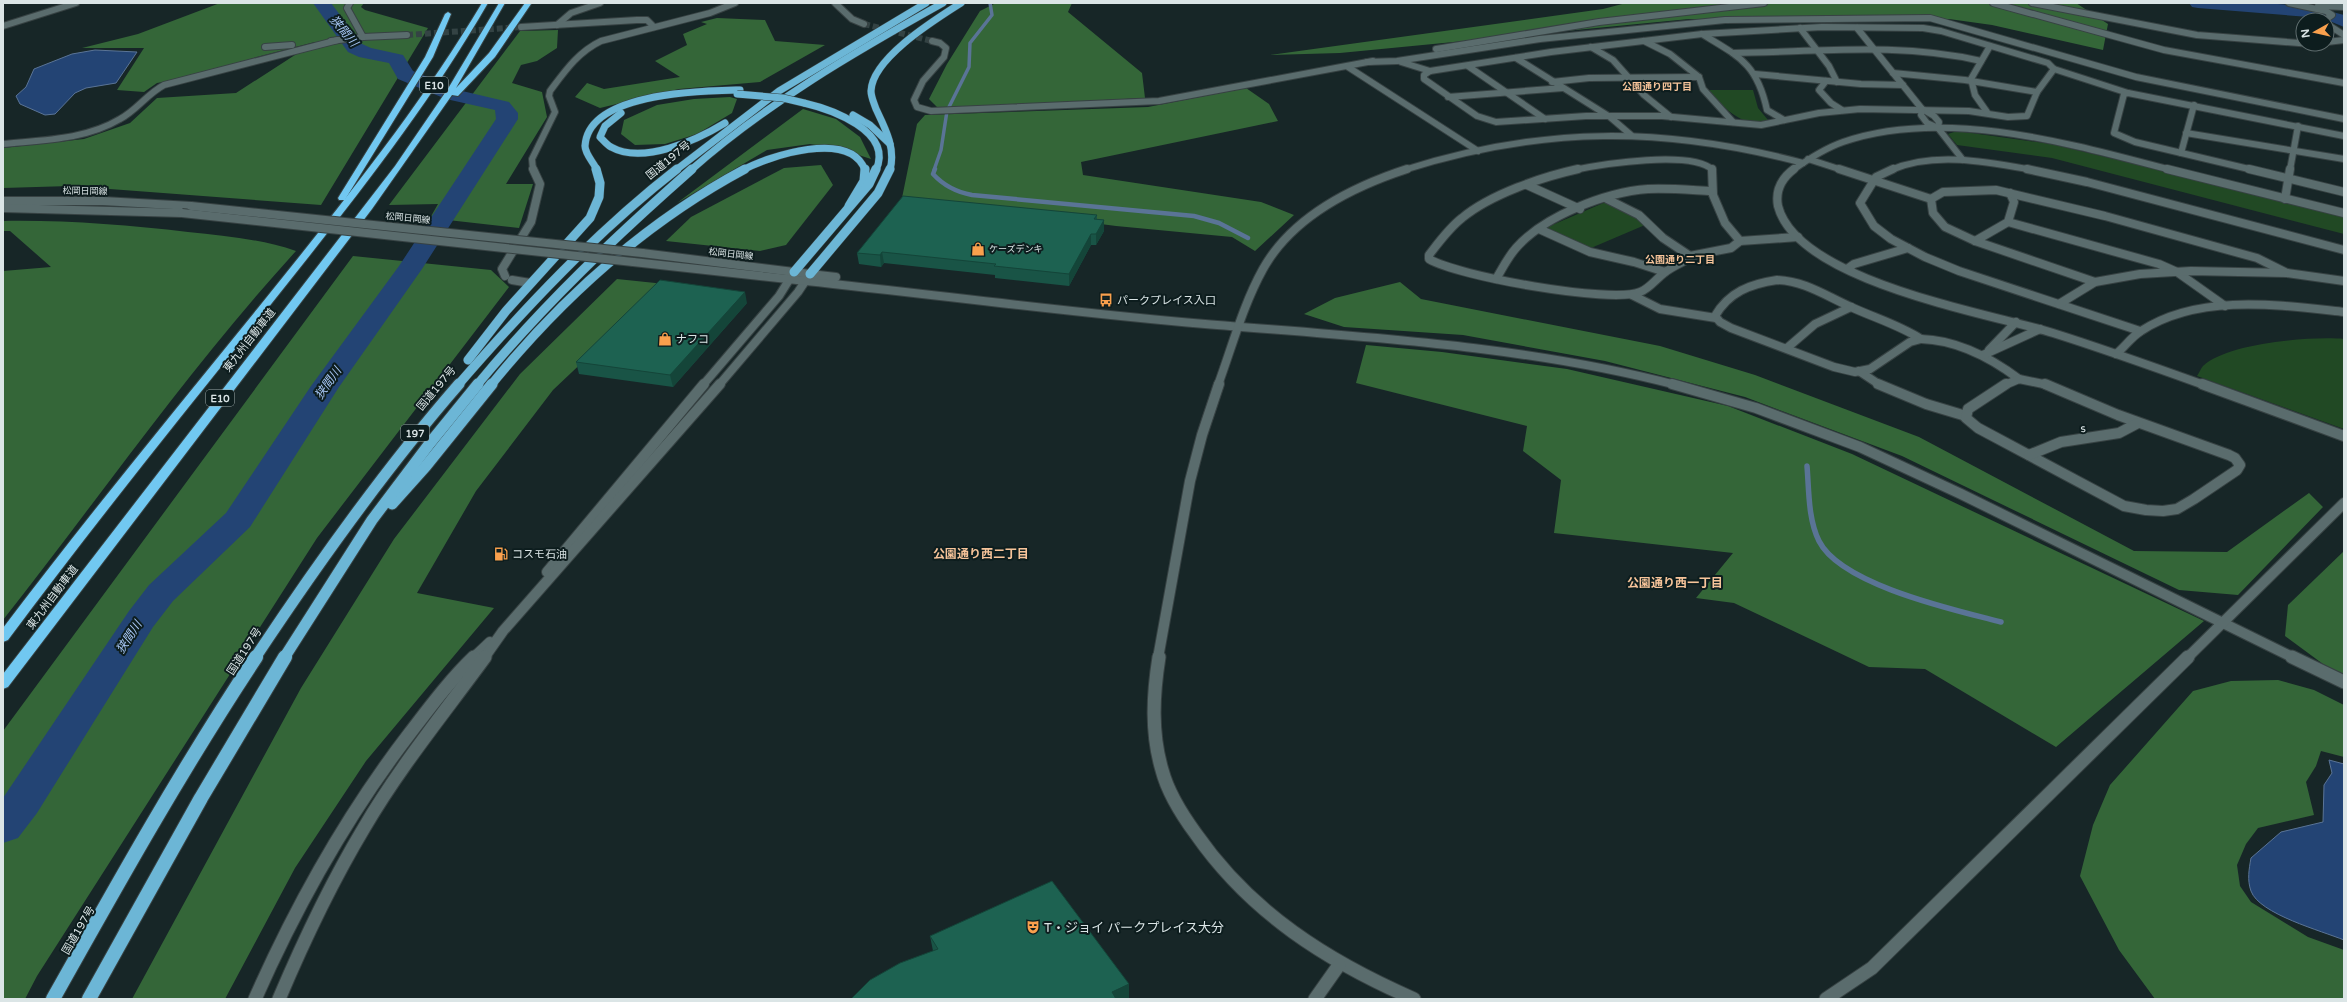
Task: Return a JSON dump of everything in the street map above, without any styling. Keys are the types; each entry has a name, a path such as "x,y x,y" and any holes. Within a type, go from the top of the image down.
{"highway":[{"name":"東九州自動車道","path":"3,637 72,545 309,250 416,114 453,57 484,3"},
{"name":"東九州自動車道","path":"3,684 150,488 387,183 438,113 502,3"},
{"name":"国道197号","path":"53,999 168,797 259,649 342,528 446,394 541,290 640,198 754,109 856,41 926,3"},
{"name":"国道197号","path":"89,999 233,741 318,602 361,537 432,442 496,363 559,293 635,219 751,123 826,71 943,3"},
{"path":"808,277 880,190 889,174 891,162 890,136 874,103 871,90 875,77 884,63 925,27 961,3"},
{"path":"438,113 492,55 528,4"},
{"path":"309,250 395,115 429,57 448,14"},
{"path":"739,92 671,97 632,108 611,120 601,132 600,137 608,146 628,151 662,150 686,143 720,126 814,62 856,41"},
{"path":"446,394 486,335 530,283 581,229 599,202 599,179 585,146 586,133 594,122 619,107 650,98 693,91 739,92 805,101 831,105 859,118 870,125 890,144"},
{"path":"792,276 875,174 879,160 876,146 866,132 851,121 829,109 805,101"},
{"path":"361,537 414,481 490,387 554,314 598,272 633,243 689,203 766,158 791,151 816,149 848,154 861,162 864,167 865,178 849,206"}],"street":[{"path":"3,26 49,13 76,3"},
{"path":"350,3 347,8 348,13 363,37"},
{"path":"557,25 560,19 570,13 600,3"},
{"path":"530,283 508,278 502,269 531,222 540,184 532,168 532,159 555,112 549,96 550,91 574,61 592,45 710,13 735,3"},
{"path":"835,3 852,19 864,24"},
{"path":"932,41 940,43 946,48 944,57 923,81 914,100 917,107 931,111 1159,101 1348,67 1367,62 1535,30 1699,9 1764,3"},
{"path":"1993,3 2164,50 2344,83"},
{"path":"2032,3 2197,35 2295,43"},
{"path":"2289,3 2306,6 2344,7"},
{"path":"2306,6 2323,12"},
{"path":"1367,62 1397,61 1540,40 1725,20 1930,18 2136,77 2344,119"},
{"path":"521,27 642,20 647,20 654,27"},
{"path":"1397,61 1430,71 1591,47 1702,34 1800,28 1923,28 1941,31 2048,63 2054,69 2128,93 2344,136"},
{"path":"1800,28 1829,66 1837,82"},
{"path":"1857,28 1922,109 1921,115 1927,123 1938,128 1963,160"},
{"path":"2335,29 2344,35"},
{"path":"1702,34 1733,53 1755,74 1761,84 1767,110 1784,120"},
{"path":"265,47 363,37 406,35"},
{"path":"3,144 88,132 121,119 142,100 165,85 199,77 278,53 338,40"},
{"path":"1644,41 1670,54 1699,77 1703,90 1733,122"},
{"path":"1987,112 1976,95 1971,80 1990,46"},
{"path":"1591,47 1612,60 1631,78 1644,95 1671,116"},
{"path":"1733,53 1874,49 1924,50 1981,62"},
{"path":"1516,58 1552,82 1609,116 1624,127 1631,136"},
{"path":"1468,66 1545,119"},
{"path":"1348,67 1478,151"},
{"path":"1430,71 1424,75 1424,79 1448,97 1488,121 1507,123 1545,119 1609,116 1671,116 1761,125 1842,110 1922,109 1987,112 2008,117 2027,116 2030,113 2037,92 2054,69"},
{"path":"1893,73 1928,74 2037,92"},
{"path":"1755,74 1789,76 1837,82 1903,85"},
{"path":"1552,82 1588,77 1699,77"},
{"path":"1826,81 1819,90 1831,103 1842,110"},
{"path":"1448,97 1474,93 1529,93 1563,88"},
{"path":"2128,93 2124,94 2114,133 2135,142 2344,192"},
{"path":"2181,153 2194,105"},
{"path":"2285,199 2290,179 2298,126"},
{"path":"2344,213 2060,143 1981,131 1938,128 1873,133 1845,140 1806,161 1786,176 1778,192 1779,211 1798,236 1818,252 1847,268 1904,291 2040,329 2116,354 2344,436"},
{"path":"2186,133 2344,159"},
{"path":"1414,999 1338,965 1307,945 1250,900 1210,854 1181,811 1162,771 1154,727 1156,679 1191,476 1204,424 1240,325 1264,265 1286,238 1315,213 1350,192 1388,176 1430,162 1478,151 1553,138 1631,136 1737,146 1806,161 1931,199"},
{"path":"2140,331 1959,271 1925,257 1891,239 1867,218 1860,203 1863,190 1871,180 1902,165 1931,161 1963,160 2019,166 2344,250"},
{"path":"1740,241 1725,223 1712,191 1714,173 1711,168 1697,162 1666,161 1599,165 1566,171 1527,185 1475,209 1446,233 1429,257 1433,264 1440,267 1496,278 1612,295 1632,295 1641,292 1665,272 1690,256 1731,248 1740,241 1798,236"},
{"path":"1527,185 1580,209"},
{"path":"1496,278 1518,246 1539,229 1580,209 1607,199 1639,190 1712,191"},
{"path":"1931,199 1942,192 1962,190 1996,190 2105,216 2257,258 2287,273"},
{"path":"1976,241 2008,222 2014,202 2010,193"},
{"path":"1607,199 1640,216 1663,238 1690,256"},
{"path":"1931,199 1933,213 1945,228 1976,241 2095,282"},
{"name":"松岡日岡線","path":"3,201 111,201 191,206 642,253 792,276"},
{"name":"松岡日岡線","path":"3,208 89,209 182,213 633,262 808,277 1206,324 1240,325 1532,355 1639,375 1721,397 1780,416 1858,447 1945,486 2344,682"},
{"path":"2008,222 2145,259 2178,272 2225,306"},
{"path":"1539,229 1590,252 1634,262 1665,272"},
{"path":"1847,268 1854,264 1908,248"},
{"path":"2059,304 2095,282 2140,274 2178,272 2287,273 2344,281"},
{"path":"279,999 321,903 364,827 393,782 570,542 663,435 779,296 792,276"},
{"path":"255,999 296,910 326,857 380,771 472,658 503,631 695,414 808,277"},
{"path":"1716,318 1715,316 1720,308 1736,292 1752,285 1778,280 1801,283 1851,307 1902,326 1922,340"},
{"path":"1632,295 1642,302 1654,306 1695,316 1716,318 1732,328 1839,368 1860,371 1869,370 1910,342 1922,340 1955,346 1983,355 2006,368 2019,379"},
{"path":"2116,354 2140,331 2176,316 2208,308 2250,304 2294,306 2344,312"},
{"path":"1787,348 1815,324 1851,307"},
{"path":"1983,355 2016,322"},
{"path":"1983,355 2040,329"},
{"path":"1860,371 1873,381 1935,408 1966,416 1978,428 2117,503 2133,508 2158,511 2173,509 2194,498 2237,470 2240,465 2235,458 2229,455 2138,422 2040,382 2019,379 2013,380 1968,409 1966,416"},
{"name":"s","path":"2029,456 2062,442 2109,437 2127,430 2138,422"},
{"path":"1826,999 1872,968 2344,503"},
{"path":"1315,999 1338,965"}],"green space":[{"path":"220,3 364,3 361,7 365,10 428,28 321,205 70,186 3,188 3,148 84,139 130,123 157,98 236,93 315,42 257,57 196,76 157,83 144,92 117,90 144,48 82,48 138,34"},
{"path":"996,3 1072,3 1068,12 1142,73 1145,98 938,108 929,99 947,64 980,11"},
{"path":"1626,3 2076,3 2108,24 2103,50 1992,25 1949,19 1689,19 1340,53 1270,55 1603,9"},
{"path":"717,18 765,20 775,41 825,45 760,82 679,89 600,108 575,97 587,83 604,89 680,77 655,61 687,45 683,34 707,24 701,22"},
{"path":"558,30 557,48 537,61 521,65 512,83 542,92 547,117 506,184 533,184 519,228 430,218 438,204 389,205 520,31"},
{"path":"1246,88 1269,104 1278,121 1081,162 1083,175 1261,202 1294,215 1255,251 1232,237 1116,226 902,198 917,124 925,115 1148,107"},
{"path":"1709,90 1753,90 1758,108 1768,120 1760,123 1751,122 1735,116"},
{"path":"730,97 737,99 732,113 697,134 665,144 635,145 621,134 624,120 657,105 694,99"},
{"path":"803,109 836,119 860,137 871,159 840,149 810,144 767,150 677,203"},
{"path":"1957,131 2051,144 2344,214 2344,234 2052,158 1957,145 1948,134"},
{"path":"821,165 833,185 786,245 760,251 666,241 691,217 784,168"},
{"path":"1608,201 1632,214 1645,225 1591,248 1543,229"},
{"path":"3,221 73,222 165,229 243,238 296,251 219,340 182,386 3,620 3,271 51,267 10,231 3,231"},
{"path":"353,256 491,270 509,287 317,538 37,976 25,999 3,999 3,731"},
{"path":"617,279 665,284 553,390 476,491 417,593 494,608 366,761 295,868 225,999 132,999 301,688 394,539 520,374"},
{"path":"1400,282 1421,299 1660,346 1755,375 1919,437 2134,551 2227,552 2309,493 2323,507 2238,595 2179,590 1902,456 1745,397 1605,361 1463,335 1344,327 1304,314 1335,298"},
{"path":"2330,338 2344,339 2344,429 2197,376 2203,366 2215,358 2250,347 2292,340"},
{"path":"1366,345 1442,352 1567,369 1728,406 1852,454 2204,621 2056,747 1925,669 1869,667 1734,603 1696,598 1733,553 1554,533 1561,480 1523,451 1527,426 1356,383"},
{"path":"2344,551 2344,675 2323,664 2285,636 2288,605"},
{"path":"2278,680 2314,690 2344,705 2344,757 2321,751 2316,766 2306,782 2314,815 2258,828 2246,844 2237,865 2240,886 2251,902 2308,937 2344,950 2344,999 2155,999 2119,950 2080,876 2093,825 2110,785 2193,691 2231,681"}],"water":[{"path":"95,50 137,52 116,83 86,88 75,93 55,114 45,115 20,104 16,96 26,87 34,69 72,54"},
{"path":"2329,760 2344,764 2344,940 2292,921 2266,907 2256,899 2251,891 2249,883 2251,858 2281,832 2323,822 2324,785 2332,773"}],"building":[{"name":"ケーズデンキ","path":"903,196 1097,215 1094,219 1104,220 1096,234 1091,234 1069,274 994,266 996,264 882,252 880,255 857,253"},
{"name":"ナフコ","path":"660,280 745,292 670,375 576,362"},
{"name":"T・ジョイ パークプレイス大分","path":"1052,881 1129,984 1112,992 1116,999 851,999 870,980 900,963 938,949 930,936"}],"waterway":[{"name":"狭間川","path":"3,827 23,802 141,619 161,593 238,520 325,386 409,269 507,119 507,113 502,106 491,102 453,95 405,75 396,59 366,53 355,48 322,3"},
{"path":"934,170 941,150 947,111 969,67 970,43 992,15 990,3"},
{"path":"2198,3 2291,9 2344,21"},
{"path":"935,169 933,174 941,182 966,194 1194,216 1219,223 1248,238"},
{"path":"1807,466 1811,514 1815,532 1819,541 1831,557 1850,571 1901,594 2001,622"}],"tunnel":[{"path":"864,24 932,41"},
{"path":"407,35 521,27"}],"place":[{"name":"ケーズデンキ","path":"978,249"},
{"name":"パークプレイス入口","path":"1106,300"},
{"name":"ナフコ","path":"665,339"},
{"name":"コスモ石油","path":"501,554"},
{"name":"T・ジョイ パークプレイス大分","path":"1033,927"}],"district":[{"name":"公園通り四丁目","path":"1657,86"},
{"name":"公園通り二丁目","path":"1680,259"},
{"name":"公園通り西二丁目","path":"981,554"},
{"name":"公園通り西一丁目","path":"1675,583"}]}
